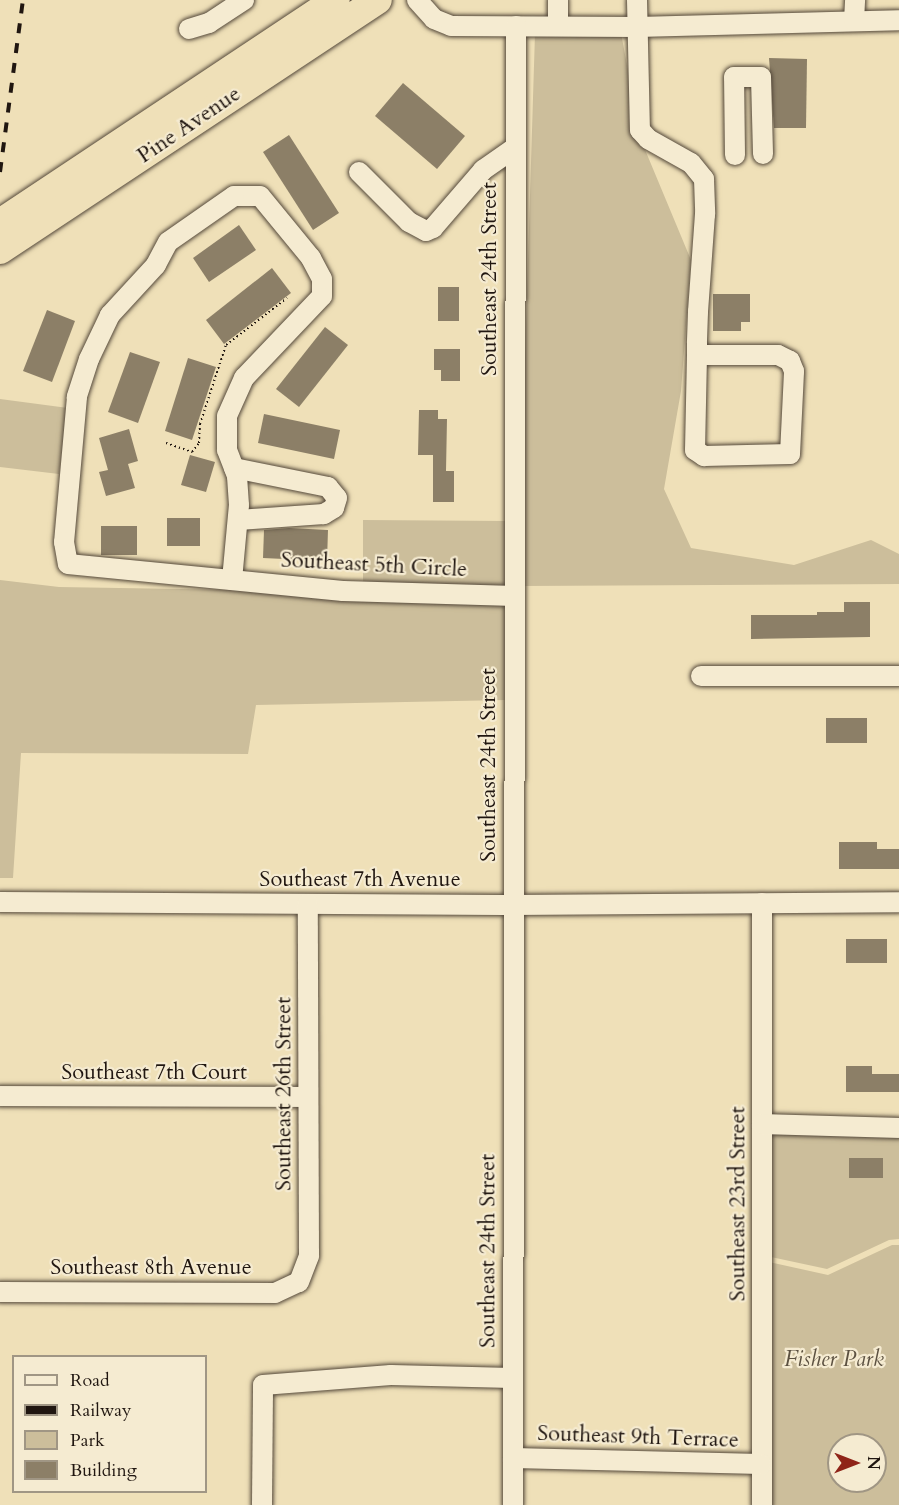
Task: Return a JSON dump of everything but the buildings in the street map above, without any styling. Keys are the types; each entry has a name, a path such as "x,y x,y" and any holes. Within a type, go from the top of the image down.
{"highway":[{"name":"Pine Avenue","path":"0,223 336,0"},
{"name":"Pine Avenue","path":"0,250 378,0"}],"street":[{"path":"189,29 209,23 244,0"},
{"path":"417,0 434,19 451,26 638,27 899,20"},
{"path":"558,0 558,26"},
{"path":"638,0 640,130 648,139 692,163 704,179 697,355 695,450 699,454 790,454 794,371 790,361 778,355 697,355"},
{"path":"854,21 855,0"},
{"name":"Southeast 24th Street","path":"513,1505 512,905 516,26"},
{"path":"735,155 734,77 761,77 763,154"},
{"path":"359,172 410,222 426,231 433,228 477,176 514,148"},
{"name":"Southeast 5th Circle","path":"232,580 238,520 234,468 227,450 227,416 244,378 322,296 322,279 311,258 260,196 234,196 168,242 156,265 110,315 89,359 77,397 64,542 68,564 343,591 515,596"},
{"name":"Southeast 5th Circle","path":"234,468 328,487 337,498 334,508 324,514 238,520"},
{"path":"701,676 899,676"},
{"name":"Southeast 7th Avenue","path":"0,902 512,905 899,902"},
{"name":"Southeast 23rd Street","path":"762,903 762,1505"},
{"name":"Southeast 26th Street","path":"299,1282 309,1256 308,904"},
{"name":"Southeast 7th Court","path":"0,1096 308,1097"},
{"path":"762,1124 899,1128"},
{"name":"Southeast 8th Avenue","path":"0,1292 275,1293 299,1282"},
{"path":"262,1505 263,1385 391,1375 512,1378"},
{"name":"Southeast 9th Terrace","path":"513,1458 761,1464"}],"path":[{"path":"166,444 192,452 200,443 200,424 226,345 287,298"}],"green space":[{"path":"535,33 621,33 641,140 691,260 681,391 664,489 691,548 794,565 871,540 899,554 899,584 522,586 522,455"},
{"path":"0,399 68,408 59,474 0,467"},
{"path":"363,520 507,521 506,700 256,705 248,754 21,753 13,878 0,878 0,580 59,587 363,592"},
{"path":"763,1121 899,1122 899,1239 889,1240 827,1269 771,1257"},
{"name":"Fisher Park","path":"892,1245 899,1245 899,1505 772,1505 769,1262 828,1275"}],"railway":[{"path":"0,172 23,0"}]}
